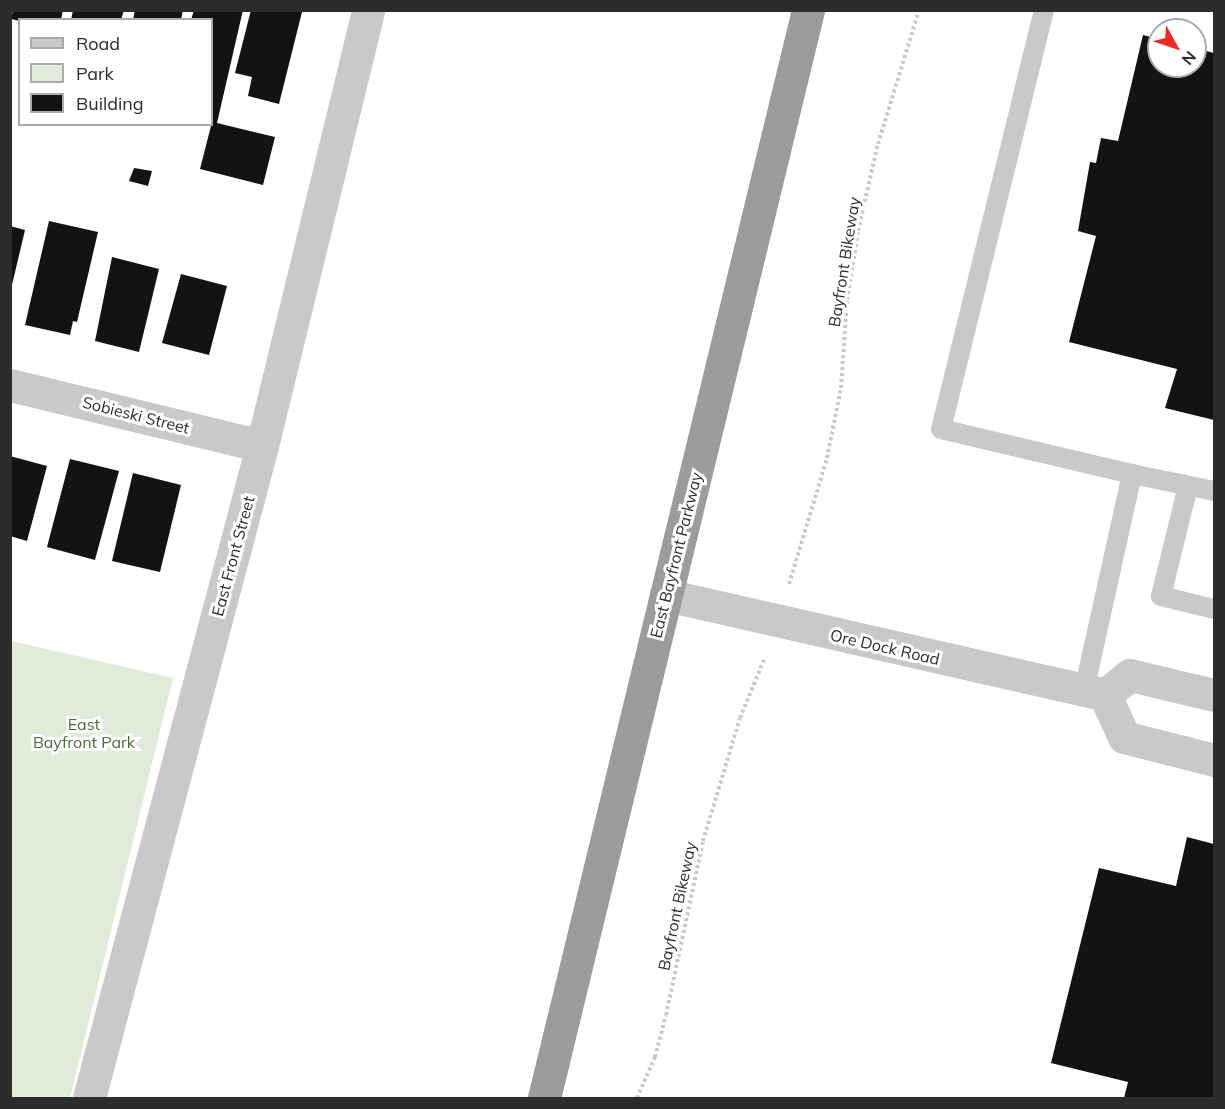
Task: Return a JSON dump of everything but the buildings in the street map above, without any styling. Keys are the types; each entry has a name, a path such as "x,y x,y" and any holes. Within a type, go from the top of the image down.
{"highway":[{"name":"East Bayfront Parkway","path":"544,1098 808,10"}],"street":[{"name":"East Front Street","path":"89,1098 262,446 368,10"},
{"name":"Sobieski Street","path":"10,385 262,446"},
{"name":"Ore Dock Road","path":"666,595 1095,693"},
{"path":"1215,695 1130,675 1095,693 1124,737 1215,760"}],"lane":[{"path":"1044,10 941,429 1215,491"},
{"path":"1095,693 1132,474"},
{"path":"1188,486 1161,596 1215,609"}],"path":[{"name":"Bayfront Bikeway","path":"806,520 827,458 841,388 847,300 858,231 879,144 919,10"},
{"name":"Bayfront Bikeway","path":"637,1098 656,1057 688,898 740,718"}],"green space":[{"name":"East Bayfront Park","path":"11,641 173,678 70,1098 11,1098"}]}
